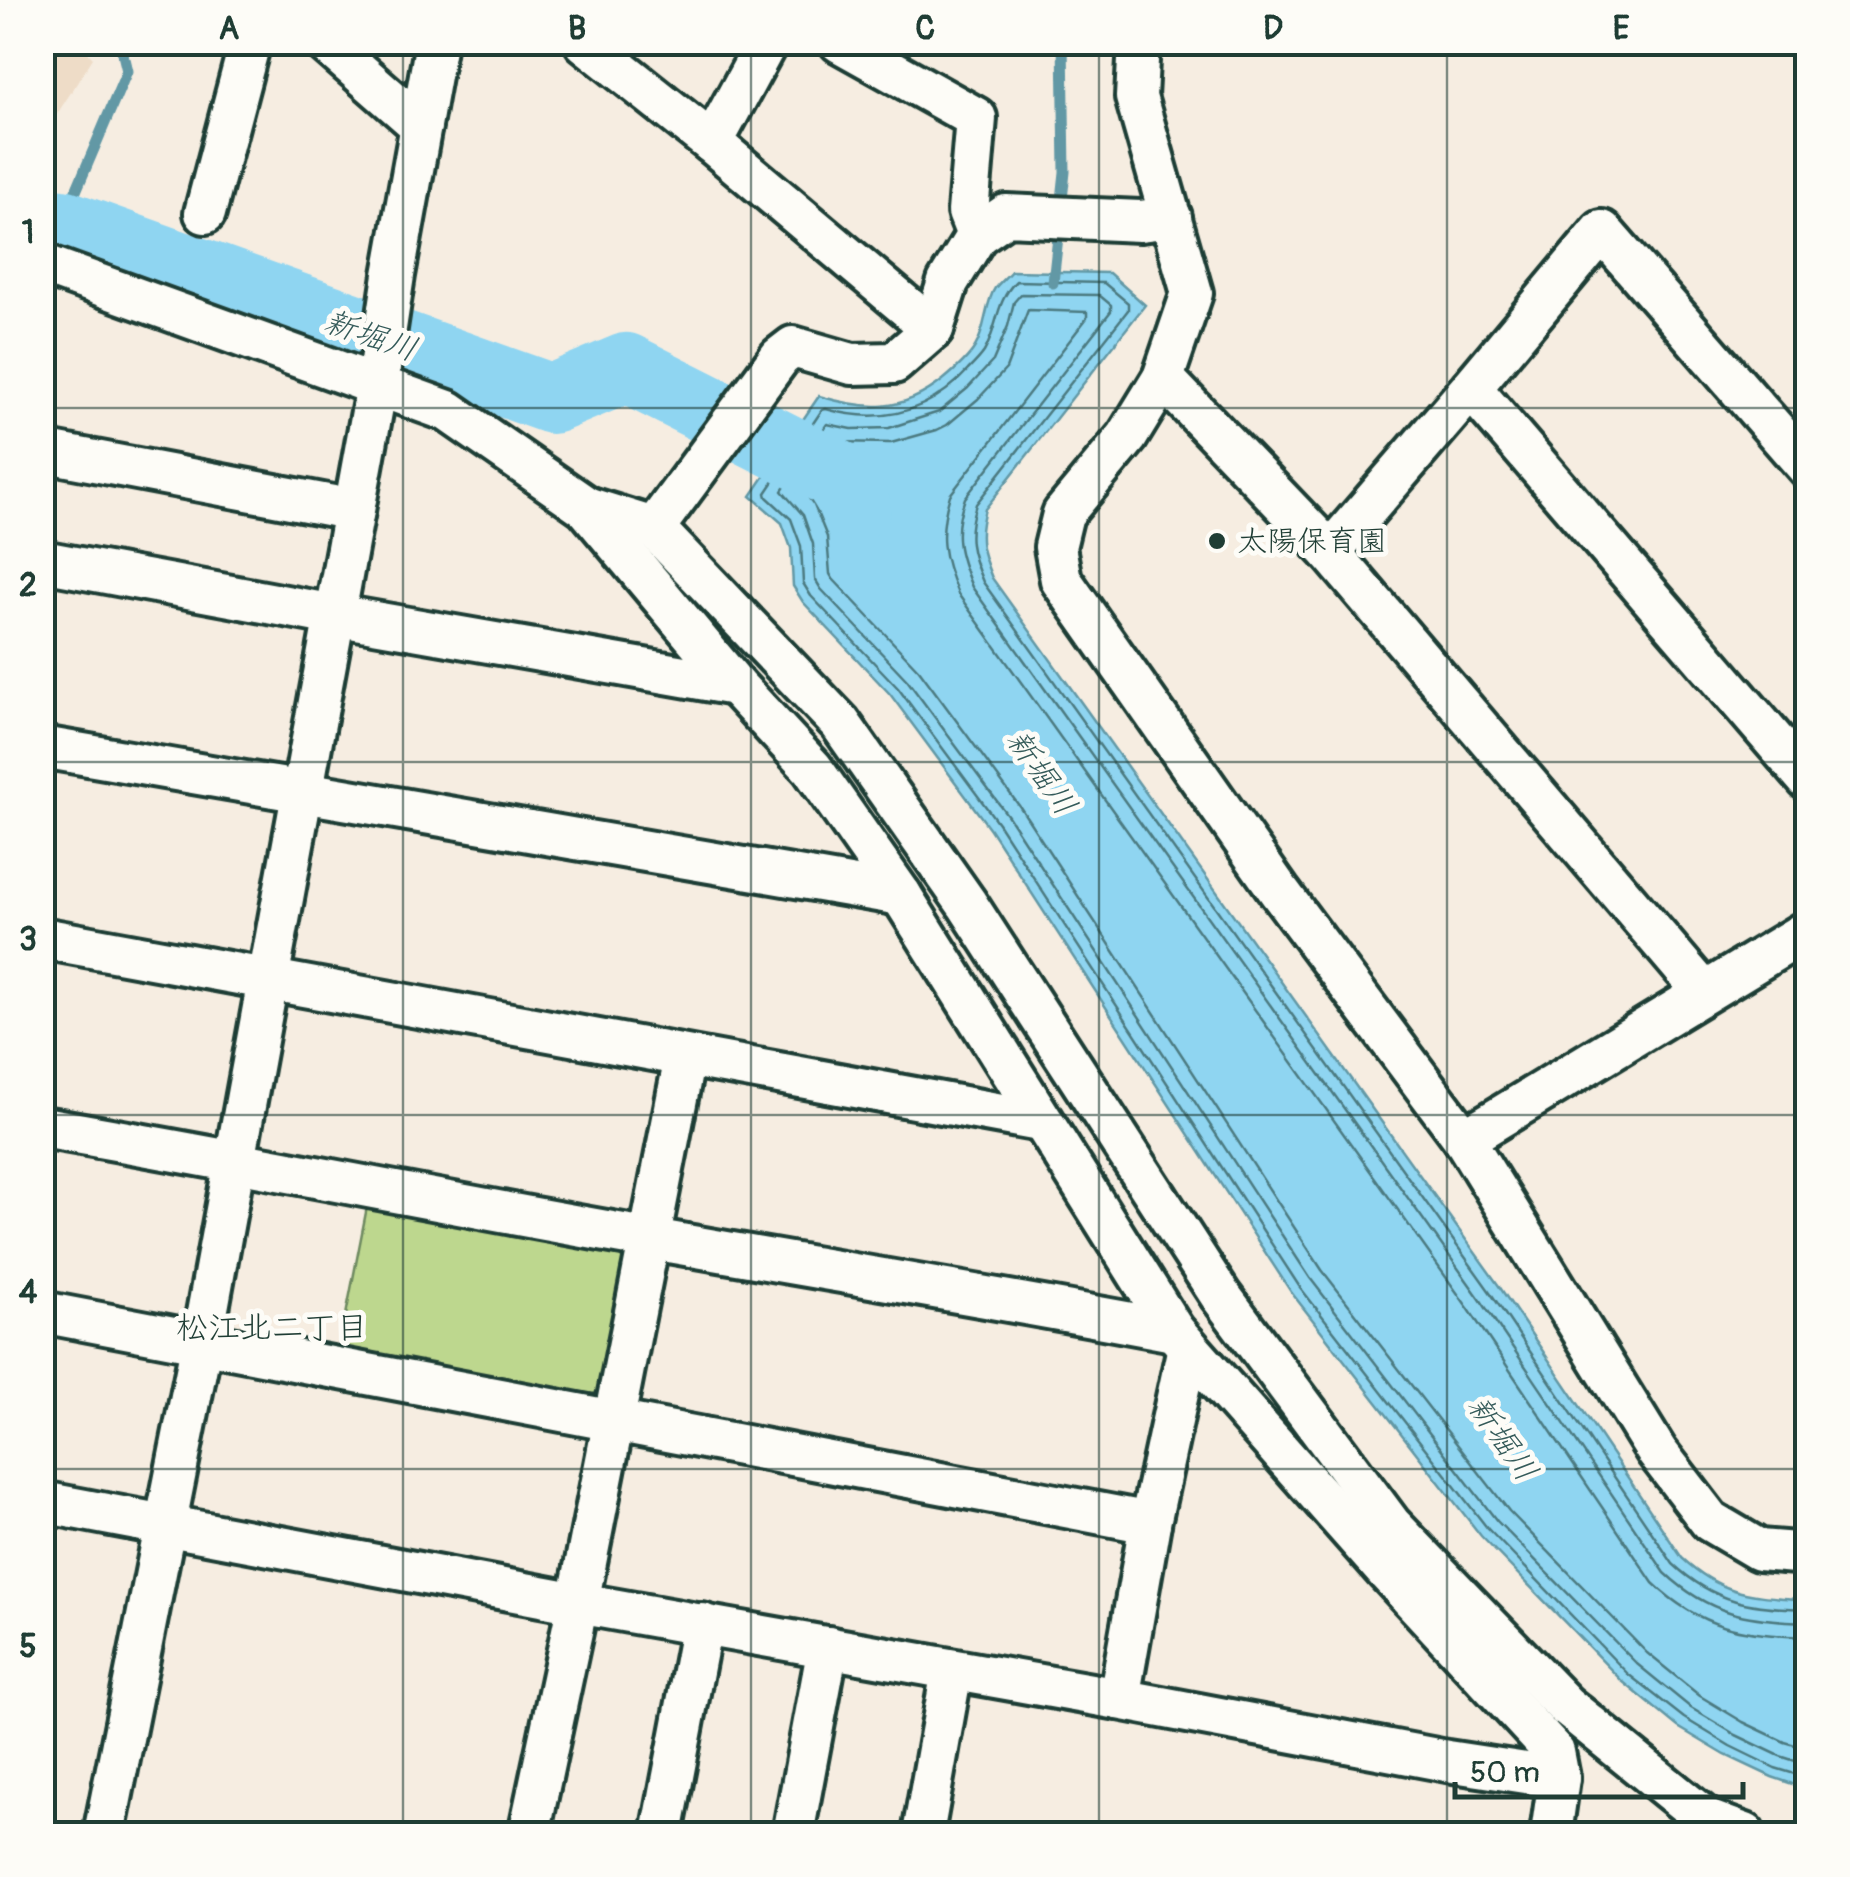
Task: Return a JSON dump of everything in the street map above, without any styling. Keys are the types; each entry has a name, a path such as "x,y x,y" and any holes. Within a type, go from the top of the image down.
{"street":[{"path":"205,214 250,42"},
{"path":"325,42 421,126"},
{"path":"104,1834 236,1160 436,42"},
{"path":"585,42 933,329"},
{"path":"712,143 767,42"},
{"path":"840,42 976,118 968,212 991,225 1156,219"},
{"path":"1139,42 1136,97 1156,219 1192,293 1163,378 1127,437 1063,514 1055,547 1061,580 1278,891 1464,1139 1657,1452 1710,1521 1759,1550 1808,1554"},
{"path":"662,520 780,357 793,346 852,364 894,363 933,329 948,282 991,225"},
{"path":"1330,552 1602,231 1808,468"},
{"path":"42,264 379,375 448,410 586,507 735,684 812,768 900,895 1181,1339 1388,1573 1554,1752 1559,1778 1550,1834"},
{"path":"1163,378 1330,552 1704,992"},
{"path":"1470,388 1808,780"},
{"path":"42,451 354,510"},
{"path":"586,507 662,520 840,723 966,904 1220,1295 1391,1525 1565,1705 1707,1820 1745,1834"},
{"path":"42,561 334,616 735,684"},
{"path":"42,747 900,895"},
{"path":"1464,1139 1808,930"},
{"path":"42,938 1040,1120"},
{"path":"529,1834 685,1056"},
{"path":"42,1127 650,1239 1000,1298 1181,1339"},
{"path":"42,1312 1150,1523"},
{"path":"1119,1699 1181,1339"},
{"path":"42,1502 1447,1762 1559,1778"},
{"path":"662,1834 702,1624"},
{"path":"792,1834 828,1648"},
{"path":"922,1834 952,1670"}],"shaded area":[{"path":"43,42 78,43 93,58 43,136"}],"green space":[{"path":"367,1207 616,1251 624,1261 601,1388 590,1397 340,1346"}],"water":[{"path":"1011,271 1109,273 1145,305 985,509 981,544 992,578 1499,1286 1682,1558 1712,1580 1740,1592 1807,1600 1807,1789 1725,1755 1678,1727 1622,1681 1481,1536 1291,1292 990,829 890,694 803,602 793,586 791,548 782,523 751,496 819,396 883,406 928,391 972,351 992,294"}],"waterway":[{"path":"62,224 127,71 120,42"},
{"path":"1053,283 1065,172 1063,42"},
{"name":"新堀川","path":"42,221 62,224 552,399 626,368 836,474 856,506"}],"place":[{"name":"太陽保育園","path":"1217,541"}],"district":[{"name":"松江北二丁目","path":"272,1327"}]}
